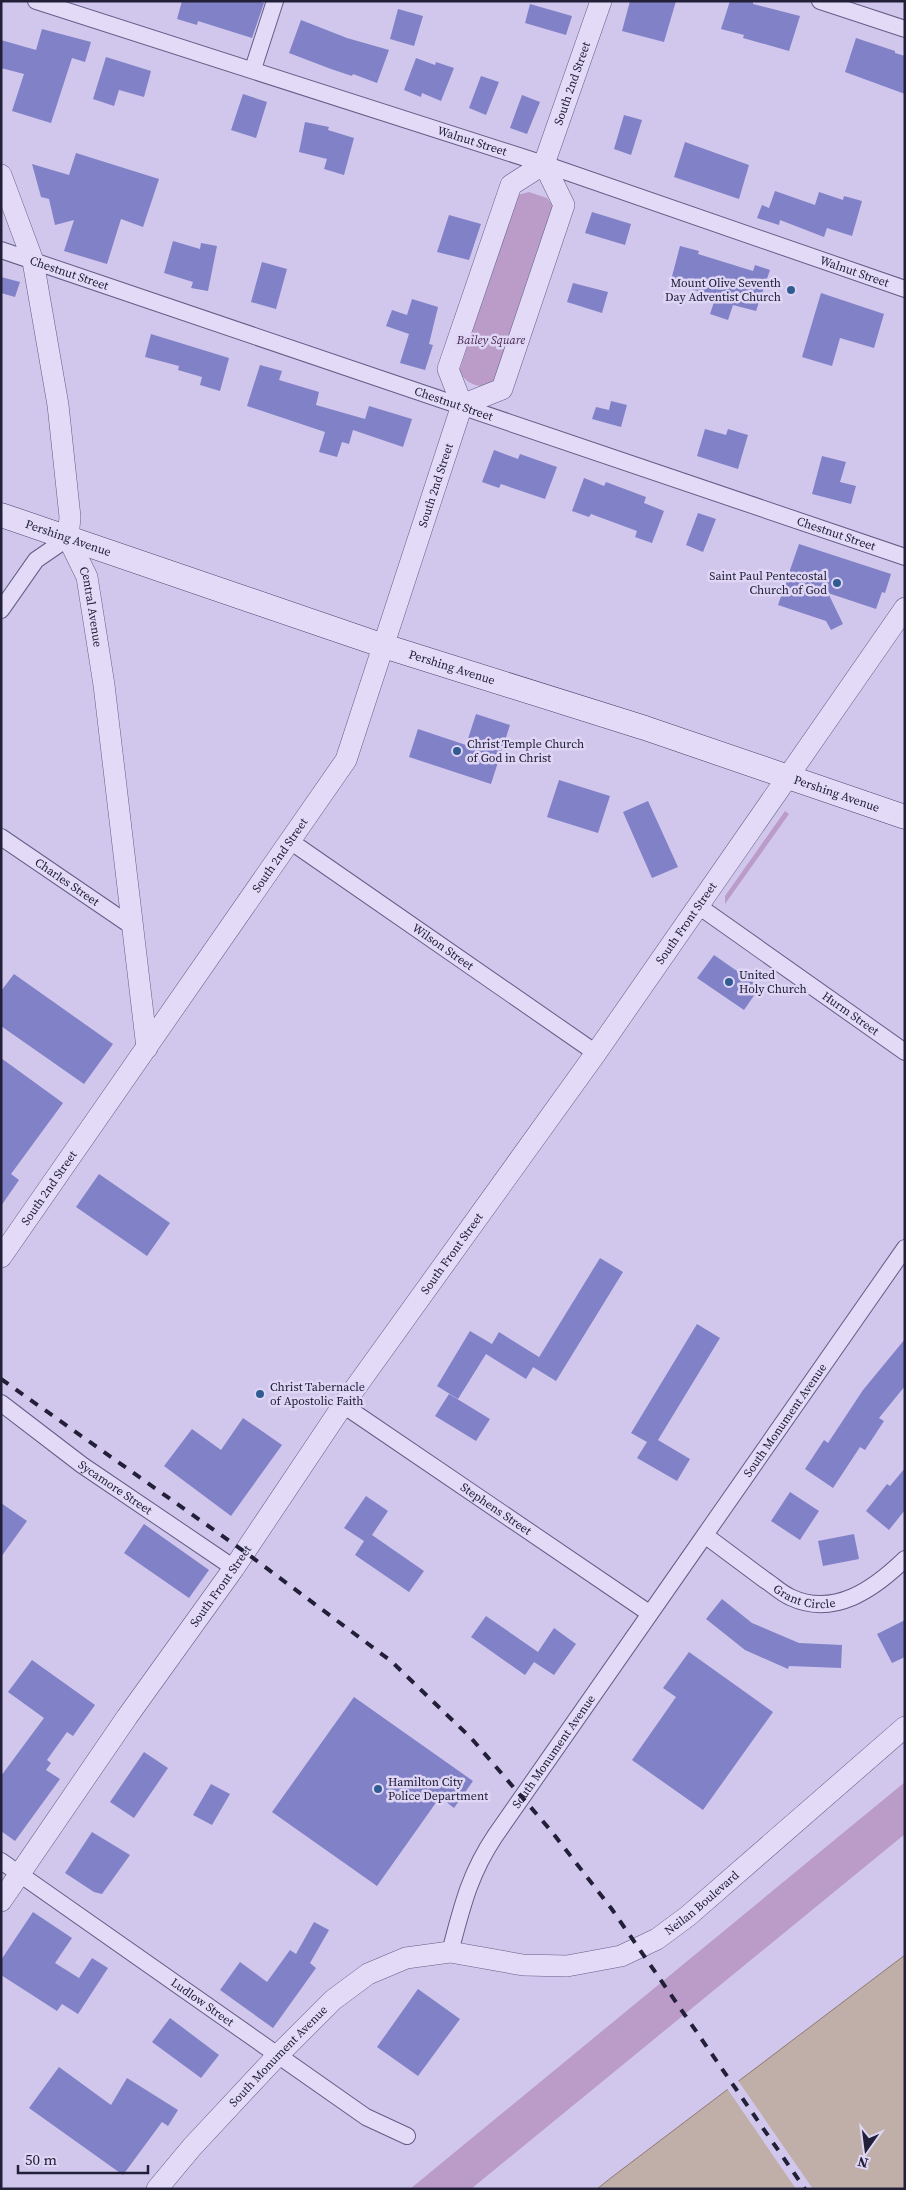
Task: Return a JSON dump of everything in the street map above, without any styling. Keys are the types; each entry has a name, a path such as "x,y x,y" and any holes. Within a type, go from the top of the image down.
{"main road":[{"name":"Pershing Avenue","path":"1,515 384,646 645,728 905,817"}],"street":[{"name":"Walnut Street","path":"36,1 544,164 905,289"},
{"path":"253,70 275,1"},
{"name":"South 2nd Street","path":"544,164 601,1"},
{"path":"820,1 905,29"},
{"path":"544,164 564,205 533,299 502,389 462,405 448,370 478,280 511,185 544,164"},
{"name":"Central Avenue","path":"1,175 33,261 58,405 70,517 68,538 87,577 104,685 147,1048"},
{"name":"Chestnut Street","path":"1,250 905,557"},
{"name":"South 2nd Street","path":"1,1257 346,760 462,405"},
{"path":"1,610 36,560 68,538"},
{"name":"South Front Street","path":"1,1901 127,1717 234,1568 343,1405 596,1053 905,608"},
{"name":"Charles Street","path":"1,837 133,927"},
{"name":"Wilson Street","path":"290,841 596,1053"},
{"name":"Hurm Street","path":"697,905 905,1052"},
{"name":"South Monument Avenue","path":"157,2189 192,2146 339,1994 368,1974 406,1958 450,1952 467,1887 477,1864 905,1248"},
{"name":"Sycamore Street","path":"1,1404 82,1464 234,1568"},
{"name":"Stephens Street","path":"343,1405 650,1613"},
{"name":"Grant Circle","path":"706,1536 789,1597 806,1603 828,1604 848,1601 868,1591 905,1559"},
{"name":"Neilan Boulevard","path":"450,1952 523,1965 567,1966 621,1956 657,1939 688,1916 905,1727"},
{"name":"Ludlow Street","path":"1,1861 366,2117 407,2136"}],"green space":[{"name":"Bailey Square","path":"529,192 547,198 554,208 497,384 476,385 467,381 459,372 517,195"},
{"path":"785,811 789,814 725,904 725,896"},
{"path":"905,1782 905,1834 471,2189 410,2189"}],"shaded area":[{"path":"905,1955 905,2189 597,2189 612,2177"}],"pier":[{"path":"737,2079 813,2189 796,2189 726,2087"}],"building":[{"path":"182,1 257,1 264,3 252,38 198,21 197,25 177,19"},
{"path":"630,1 676,1 664,42 622,31"},
{"path":"730,1 753,1 753,4 800,16 789,51 743,38 744,35 721,29"},
{"path":"530,4 572,16 566,35 525,23"},
{"path":"398,9 423,16 414,46 390,39"},
{"path":"301,20 347,38 389,50 377,83 353,74 352,76 331,69 289,53"},
{"path":"42,29 91,42 85,62 72,58 51,123 12,111 24,74 1,68 1,40 36,50"},
{"path":"856,38 905,56 905,94 845,72"},
{"path":"106,57 151,71 144,97 119,90 114,106 93,99"},
{"path":"416,58 435,65 436,62 454,68 441,101 422,93 421,97 404,90"},
{"path":"481,76 499,82 486,115 469,108"},
{"path":"243,94 267,102 256,138 231,130"},
{"path":"522,95 540,102 527,134 510,128"},
{"path":"624,115 642,120 631,155 614,149"},
{"path":"305,122 329,127 328,130 354,138 344,175 324,169 327,159 299,152"},
{"path":"685,142 749,165 739,199 674,177"},
{"path":"76,153 159,179 143,227 121,219 107,264 64,251 74,220 55,225 49,199 41,197 32,164 69,175"},
{"path":"775,191 815,205 819,192 843,200 844,196 862,201 852,236 827,228 824,237 780,220 779,225 757,218 762,205 769,208"},
{"path":"592,212 631,224 625,245 585,233"},
{"path":"449,215 481,224 469,260 437,252"},
{"path":"173,241 200,249 201,243 217,246 208,291 191,288 193,282 164,273"},
{"path":"680,246 699,251 698,254 753,271 755,265 770,270 756,311 733,305 728,320 710,314 715,299 697,294 698,291 670,284"},
{"path":"262,262 287,269 276,309 251,302"},
{"path":"1,277 20,282 15,297 1,293"},
{"path":"573,283 608,292 602,313 567,302"},
{"path":"821,293 884,314 874,348 840,338 832,366 802,357"},
{"path":"412,299 438,307 429,344 433,345 425,370 400,363 409,334 386,326 392,310 407,315"},
{"path":"151,334 229,358 220,391 200,385 202,377 178,370 179,366 145,357"},
{"path":"260,365 282,371 279,380 319,392 316,405 365,419 369,406 412,419 403,447 353,430 349,444 342,442 337,457 319,452 325,432 247,406"},
{"path":"611,401 627,405 621,427 592,419 596,407 609,410"},
{"path":"705,429 726,435 728,429 748,435 738,469 697,456"},
{"path":"494,450 518,459 520,454 557,467 545,499 501,484 499,488 482,482"},
{"path":"822,456 846,462 840,482 856,486 851,504 812,494"},
{"path":"584,478 604,486 606,482 646,497 644,503 664,511 652,543 635,537 637,531 591,514 589,517 572,511"},
{"path":"698,513 716,519 703,552 686,545"},
{"name":"Saint Paul Pentecostal Church of God","path":"799,544 891,574 885,593 882,592 876,609 828,593 843,624 831,630 826,621 778,605"},
{"name":"Christ Temple Church of God in Christ","path":"476,714 510,725 491,784 409,757 418,729 466,745"},
{"path":"559,780 610,796 598,833 547,817"},
{"path":"648,801 678,867 652,878 623,812"},
{"name":"United Holy Church","path":"714,955 760,987 744,1010 697,978"},
{"path":"14,974 113,1044 84,1084 1,1026 1,991"},
{"path":"1,1058 63,1103 11,1174 19,1180 1,1206"},
{"path":"99,1174 170,1223 147,1256 76,1207"},
{"path":"600,1258 623,1272 556,1381 533,1367"},
{"path":"697,1324 720,1338 658,1440 690,1459 677,1481 637,1458 647,1442 631,1433"},
{"path":"470,1331 492,1344 499,1332 539,1357 526,1379 486,1354 458,1399 437,1386"},
{"path":"905,1339 905,1386 879,1418 884,1421 865,1450 860,1447 833,1488 805,1469 824,1440 828,1443 863,1390"},
{"path":"449,1394 490,1419 476,1441 435,1416"},
{"path":"243,1418 282,1445 231,1516 164,1466 192,1429 221,1450"},
{"path":"905,1468 905,1510 889,1530 866,1511 887,1484 890,1486"},
{"path":"790,1492 819,1511 800,1540 771,1521"},
{"path":"366,1496 388,1511 372,1535 424,1571 409,1592 355,1555 364,1541 344,1528"},
{"path":"1,1503 27,1521 1,1557"},
{"path":"144,1524 209,1570 189,1598 124,1553"},
{"path":"854,1534 859,1559 823,1566 818,1541"},
{"path":"722,1599 752,1623 799,1643 842,1645 841,1668 789,1666 788,1669 745,1650 706,1619"},
{"path":"486,1616 538,1652 554,1628 576,1644 554,1675 534,1662 525,1675 471,1637"},
{"path":"905,1620 905,1657 892,1663 877,1634"},
{"path":"689,1652 773,1712 703,1810 632,1760 676,1697 663,1688"},
{"path":"32,1660 95,1705 73,1736 67,1732 47,1760 51,1763 46,1770 60,1779 15,1841 1,1831 1,1776 44,1718 8,1692"},
{"name":"Hamilton City Police Department","path":"354,1697 473,1781 454,1808 440,1797 377,1886 272,1812"},
{"path":"144,1752 168,1768 134,1818 110,1802"},
{"path":"211,1784 230,1794 212,1825 193,1815"},
{"path":"92,1832 130,1855 102,1894 94,1892 65,1873"},
{"path":"33,1912 72,1938 55,1963 79,1978 92,1958 108,1968 78,2014 62,2004 57,2011 1,1975 1,1960"},
{"path":"314,1922 329,1930 310,1963 316,1968 273,2028 220,1990 240,1962 267,1982 290,1950 296,1954"},
{"path":"418,1989 460,2019 418,2076 377,2047"},
{"path":"170,2018 219,2055 201,2078 152,2042"},
{"path":"59,2067 111,2105 127,2078 178,2110 168,2126 162,2122 123,2175 29,2108"}],"railway":[{"path":"1,1379 245,1552 391,1661 472,1739 552,1832 611,1908 805,2189"}],"place":[{"name":"Mount Olive Seventh Day Adventist Church","path":"791,290"},
{"name":"Saint Paul Pentecostal Church of God","path":"837,583"},
{"name":"Christ Temple Church of God in Christ","path":"457,751"},
{"name":"United Holy Church","path":"729,982"},
{"name":"Christ Tabernacle of Apostolic Faith","path":"260,1394"},
{"name":"Hamilton City Police Department","path":"378,1789"}]}
